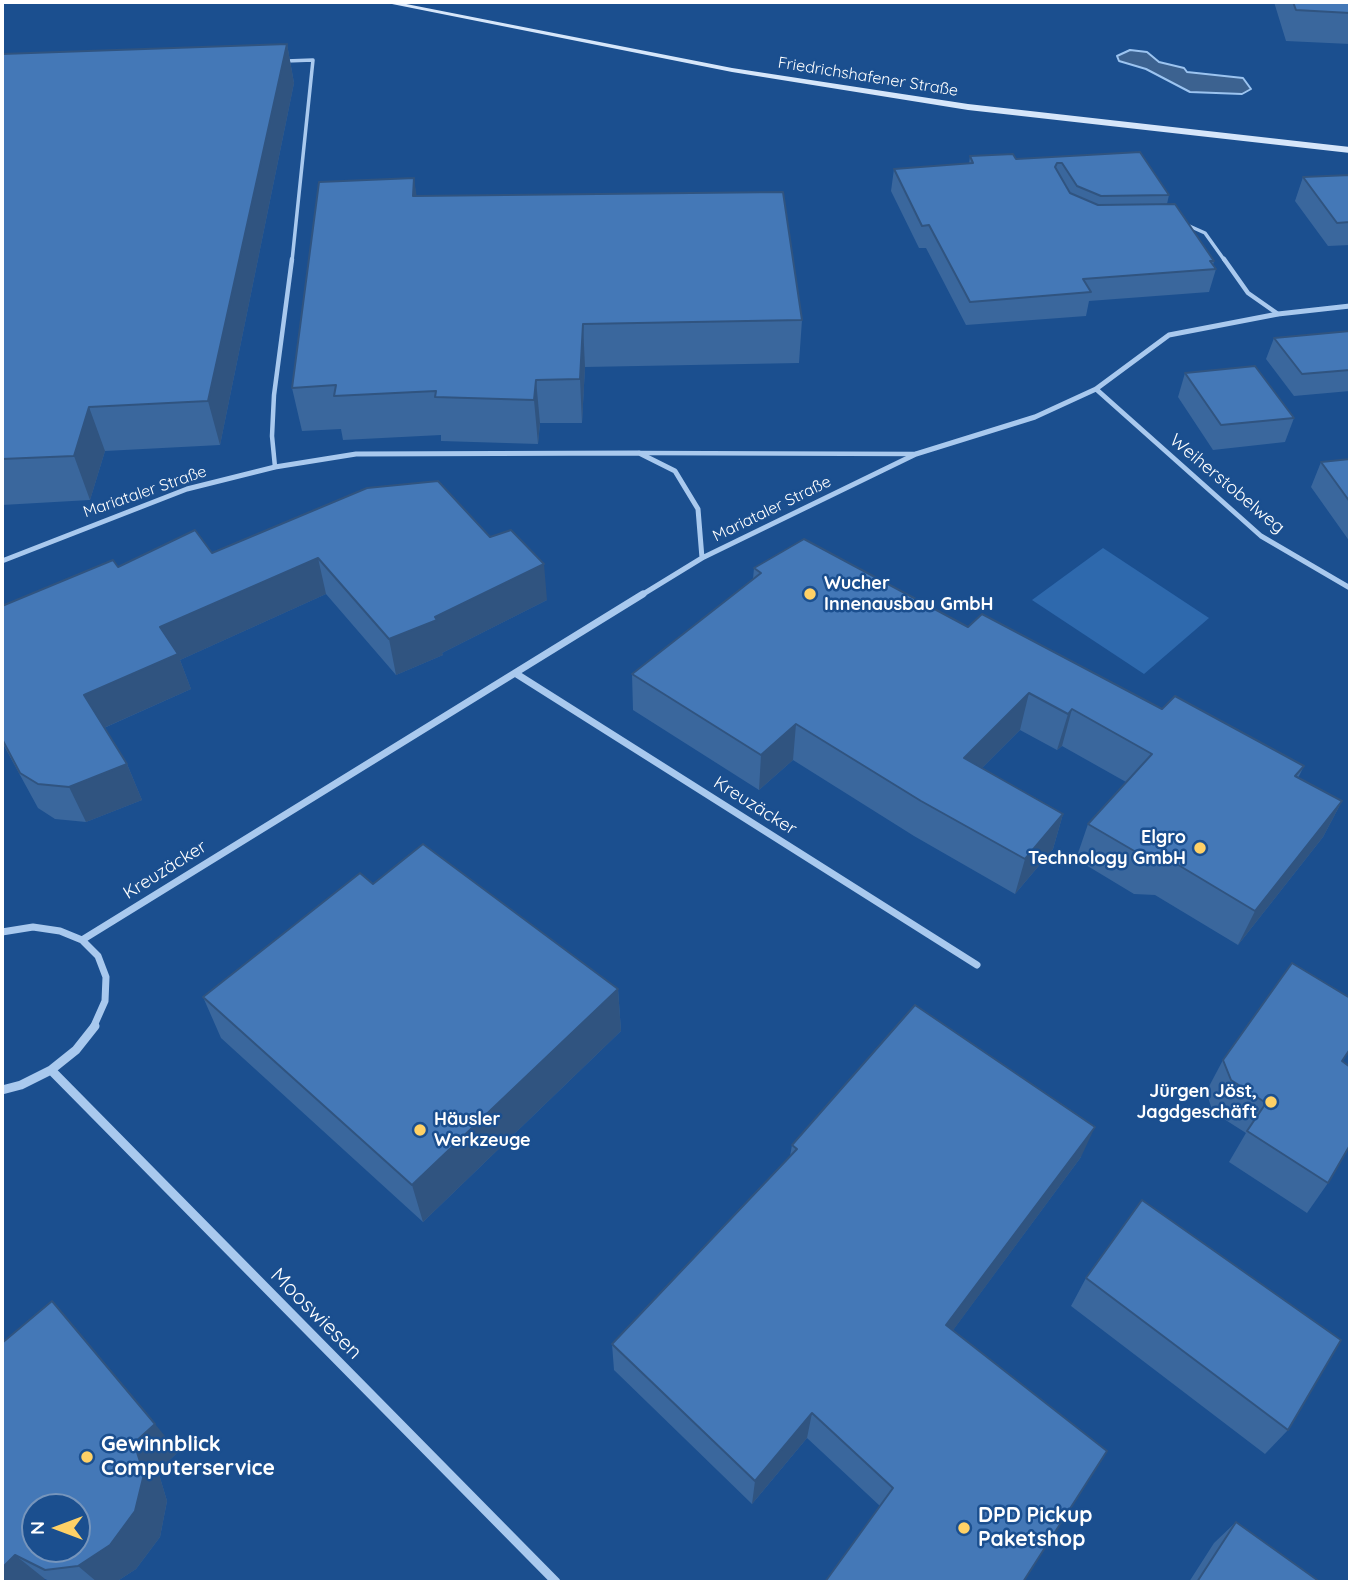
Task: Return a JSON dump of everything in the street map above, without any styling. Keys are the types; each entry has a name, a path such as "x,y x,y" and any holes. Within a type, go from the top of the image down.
{"main road":[{"name":"Friedrichshafener Straße","path":"386,2 732,70 955,105 1350,150"}],"street":[{"name":"Mariataler Straße","path":"2,561 187,489 275,467 356,454 639,453 675,471 698,509 702,558 916,454 1035,418 1096,389 1169,335 1278,314 1350,306"},
{"name":"Weiherstobelweg","path":"1096,389 1261,537 1350,588"},
{"name":"Kreuzäcker","path":"82,940 702,558"},
{"name":"Kreuzäcker","path":"515,673 977,965"},
{"path":"2,932 33,928 60,930 82,940 98,956 106,977 104,1001 95,1026 76,1050 51,1070 21,1085 2,1090"},
{"name":"Mooswiesen","path":"51,1070 556,1582"}],"lane":[{"path":"273,61 313,60 302,186 274,395 272,436 275,467"},
{"path":"1181,222 1205,233 1248,293 1278,314"},
{"path":"639,453 916,454"}],"shaded area":[{"path":"1130,50 1147,52 1159,62 1184,68 1187,72 1243,78 1251,89 1242,94 1190,92 1146,69 1119,61 1117,56"},
{"path":"1103,548 1209,618 1144,674 1032,600"}],"building":[{"path":"1293,2 1350,2 1350,13 1296,10"},
{"path":"287,44 208,401 89,407 74,456 2,459 2,54"},
{"path":"1140,152 1169,195 1101,196 1077,186 1062,163 1057,163 1055,167 1070,193 1098,205 1175,204 1214,261 1210,261 1216,269 1083,279 1091,292 970,302 929,225 922,226 894,169 973,163 970,156 1013,154 1016,159"},
{"path":"1350,175 1350,222 1337,223 1303,177"},
{"path":"414,178 413,196 783,192 802,320 583,324 580,379 536,380 534,400 435,397 436,391 334,396 336,385 292,388 319,182"},
{"path":"1350,331 1350,370 1302,374 1274,338"},
{"path":"1255,366 1294,418 1221,425 1185,373"},
{"path":"1350,459 1350,502 1321,462"},
{"path":"438,481 490,537 511,530 544,564 435,617 437,620 389,639 318,558 160,627 178,654 84,695 127,764 69,787 38,784 20,773 2,739 2,606 113,560 118,567 195,530 212,553 367,488"},
{"path":"804,539 968,627 982,614 1162,709 1175,696 1304,766 1295,776 1342,801 1255,911 1170,860 1148,859 1088,824 1152,754 1072,709 1068,714 1029,693 964,758 1063,814 1025,859 921,801 796,724 761,755 632,674 761,573 754,568"},
{"name":"Häusler Werkzeuge","path":"423,844 618,989 412,1185 203,997 360,873 373,884"},
{"name":"Jürgen Jöst, Jagdgeschäft","path":"1292,963 1350,998 1350,1049 1342,1061 1350,1067 1350,1145 1328,1183 1247,1131 1266,1103 1231,1080 1223,1060"},
{"path":"915,1005 1095,1127 946,1325 1107,1451 1023,1582 825,1582 893,1488 812,1413 755,1481 612,1344 797,1149 792,1145"},
{"path":"1142,1200 1341,1340 1288,1430 1086,1278"},
{"name":"Gewinnblick Computerservice","path":"52,1301 155,1424 134,1443 144,1474 135,1511 110,1545 91,1557 91,1493 21,1493 21,1558 15,1555 2,1568 2,1343"},
{"path":"1236,1522 1320,1582 1197,1582"},
{"name":"Gewinnblick Computerservice","path":"31,1563 83,1563 78,1566 45,1570"}],"place":[{"name":"Wucher Innenausbau GmbH","path":"810,594"},
{"name":"Elgro Technology GmbH","path":"1200,848"},
{"name":"Jürgen Jöst, Jagdgeschäft","path":"1271,1102"},
{"name":"Häusler Werkzeuge","path":"420,1130"},
{"name":"Gewinnblick Computerservice","path":"87,1457"},
{"name":"DPD Pickup Paketshop","path":"964,1528"}]}
